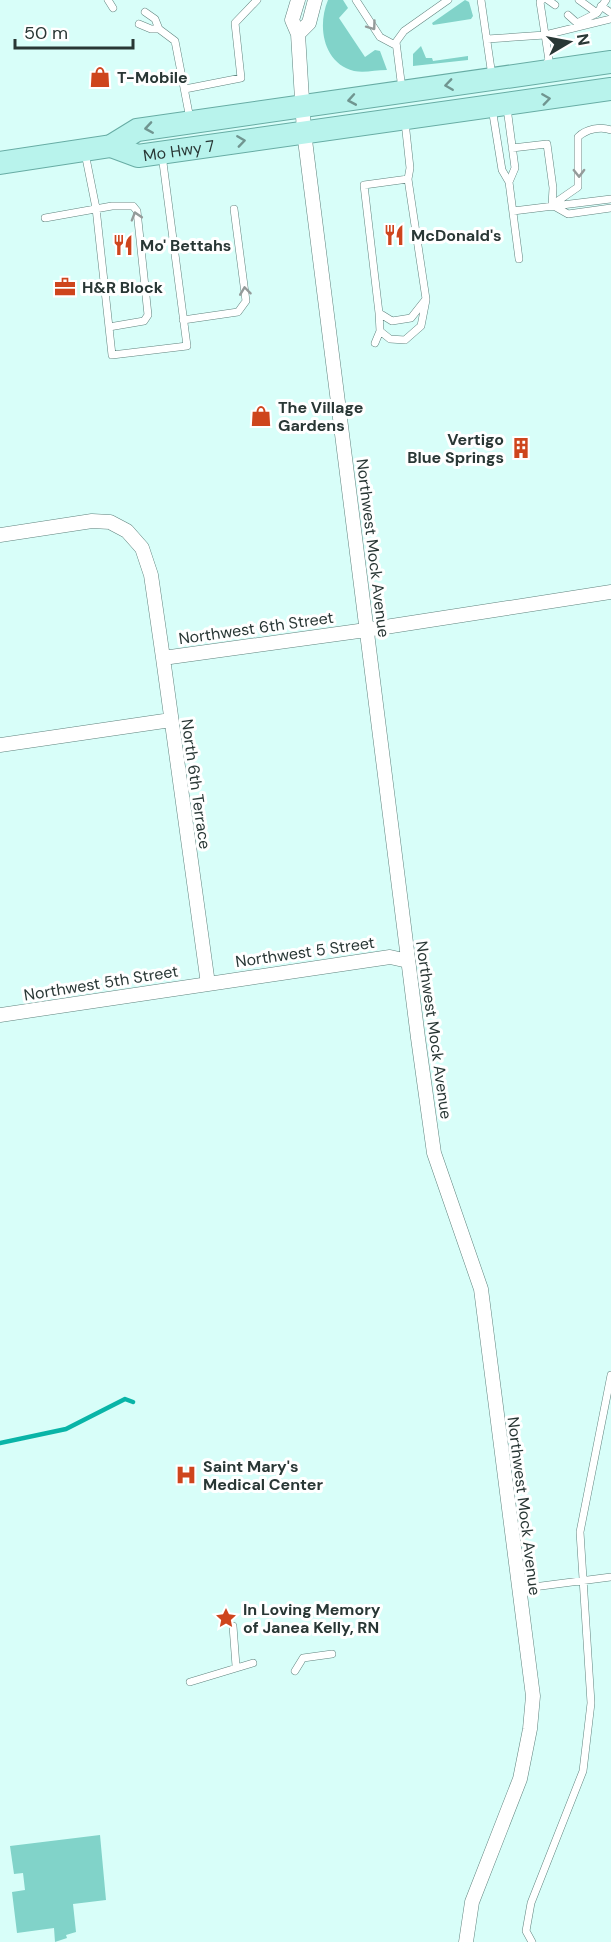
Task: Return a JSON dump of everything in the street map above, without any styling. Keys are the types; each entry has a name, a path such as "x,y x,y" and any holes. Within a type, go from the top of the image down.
{"main road":[{"name":"Mo Hwy 7","path":"111,146 137,130 611,62"},
{"name":"Mo Hwy 7","path":"111,146 138,156 611,89"},
{"path":"0,163 111,146"}],"street":[{"name":"Northwest Mock Avenue","path":"298,0 292,20 298,34 301,107 434,1153 480,1289 533,1696 530,1729 520,1779 472,1902 466,1942"},
{"path":"298,34 309,23 315,0"},
{"name":"Northwest 6th Street","path":"0,535 92,521 110,522 127,531 142,548 151,575 163,658 366,630 611,592"},
{"name":"North 6th Terrace","path":"163,658 208,984"},
{"path":"0,745 171,720"},
{"name":"Northwest 5 Street","path":"208,984 390,957 408,960"},
{"name":"Northwest 5th Street","path":"0,1015 208,984"}],"lane":[{"path":"108,0 113,8"},
{"path":"356,0 380,37 395,45"},
{"path":"402,91 395,45 404,31 448,0"},
{"path":"482,0 492,78"},
{"path":"542,0 540,2 550,70"},
{"path":"579,0 601,6 611,13"},
{"path":"185,89 242,78 235,23 251,2"},
{"path":"568,15 577,22 601,6"},
{"path":"145,12 155,19 159,29 175,40 190,122"},
{"path":"487,39 545,35 611,19"},
{"path":"139,24 151,29 159,29"},
{"path":"499,105 512,148 515,168 509,182"},
{"path":"499,105 502,170 509,182 519,259"},
{"path":"380,331 390,339 405,340 421,326 426,299 408,179 410,168 405,118"},
{"path":"552,205 578,187 578,137 586,131 604,128 611,130"},
{"path":"512,148 547,144 553,188 552,205"},
{"path":"84,150 96,208 112,355 187,346 162,153"},
{"path":"375,343 380,331 379,313 364,185 408,179"},
{"path":"513,211 611,199"},
{"path":"45,218 125,205 133,206 137,211 149,307 144,321 109,327"},
{"path":"552,205 568,213 611,207"},
{"path":"183,320 238,312 246,301 234,209"},
{"path":"379,313 392,321 411,318 426,299"},
{"path":"532,1942 526,1931 531,1903 584,1770 591,1703 580,1532 611,1375"},
{"path":"519,1589 611,1577"},
{"path":"233,1626 236,1666"},
{"path":"294,1671 303,1658 332,1654"},
{"path":"190,1682 203,1680 236,1666 253,1663"}],"green space":[{"path":"328,0 343,0 348,8 339,18 365,57 375,50 380,51 387,70 354,71 335,60 329,52 323,32"},
{"path":"465,0 469,2 473,16 471,19 433,25 432,23"},
{"path":"421,46 426,58 432,58 433,61 468,56 468,60 413,66 413,54"},
{"path":"100,1835 106,1900 73,1904 76,1932 66,1935 67,1938 55,1942 54,1928 17,1933 12,1892 25,1890 23,1873 14,1874 10,1846"}],"waterway":[{"path":"0,1443 66,1429 125,1399 133,1402"}],"place":[{"name":"T-Mobile","path":"100,77"},
{"name":"McDonald's","path":"394,235"},
{"name":"Mo' Bettahs","path":"123,245"},
{"name":"H&R Block","path":"65,287"},
{"name":"The Village Gardens","path":"261,416"},
{"name":"Vertigo Blue Springs","path":"521,448"},
{"name":"Saint Mary's Medical Center","path":"186,1475"},
{"name":"In Loving Memory of Janea Kelly, RN","path":"226,1618"}]}
